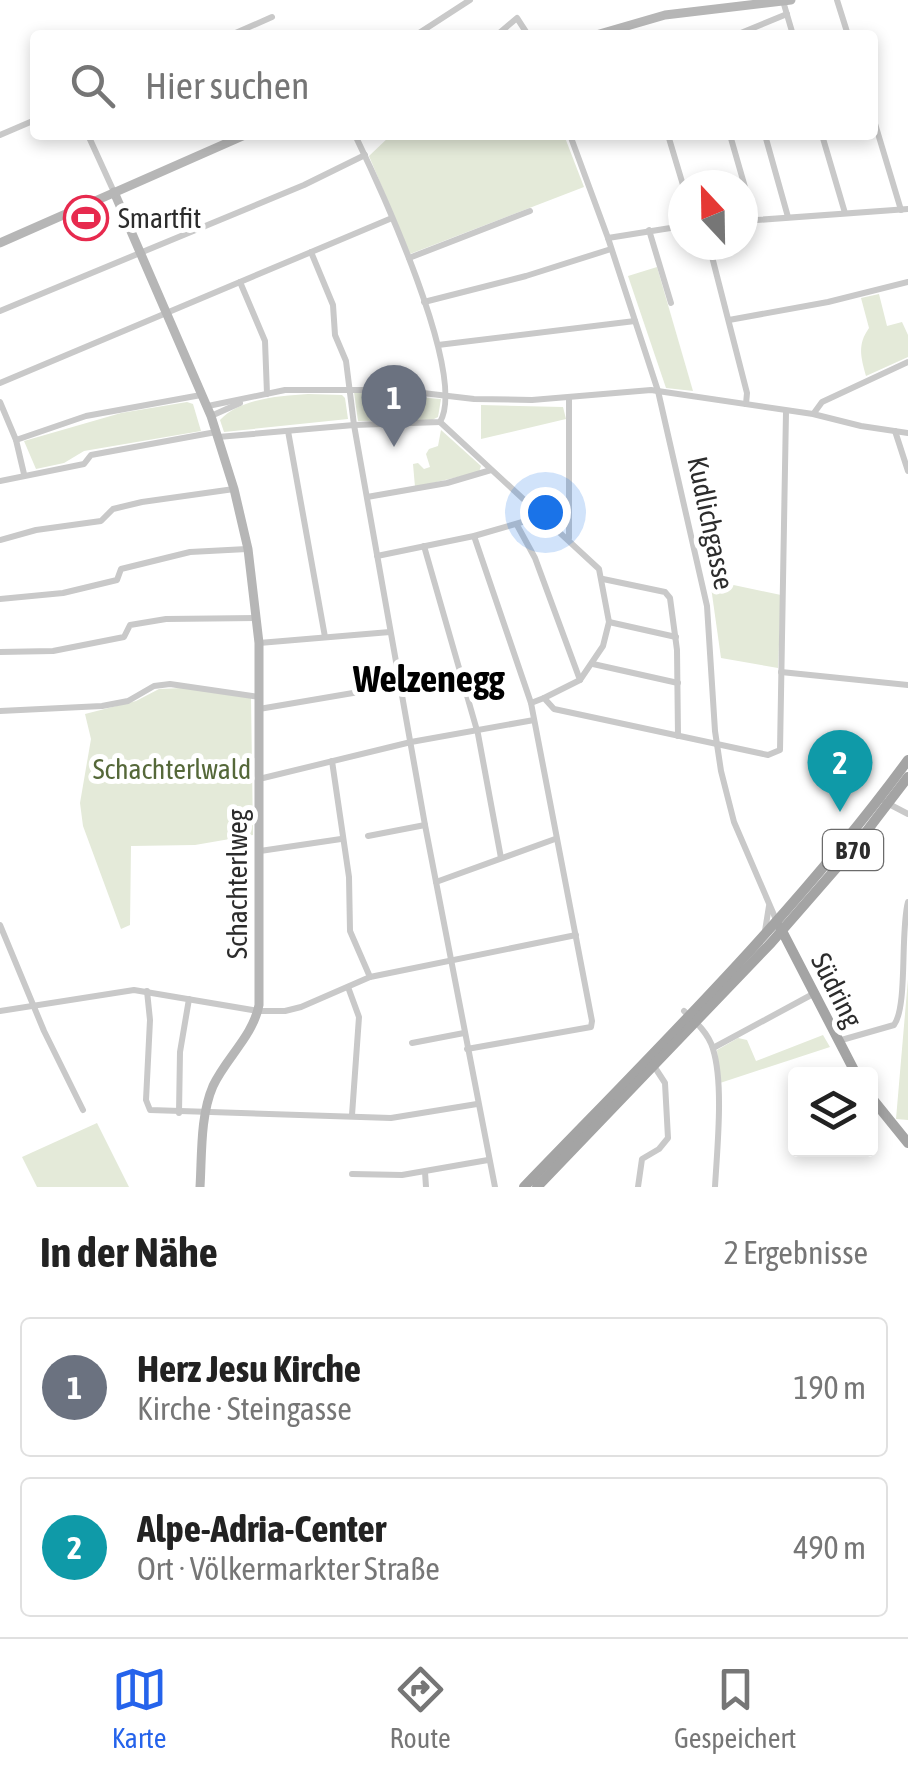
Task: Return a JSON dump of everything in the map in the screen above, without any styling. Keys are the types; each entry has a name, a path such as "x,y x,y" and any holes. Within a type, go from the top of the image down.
{"main road":[{"name":"B70","path":"524,1187 656,1051 767,948 884,801 908,760"},
{"name":"B70","path":"536,1187 654,1066 765,931 908,778"},
{"path":"765,931 793,918"},
{"path":"767,948 790,947 793,918"},
{"name":"Südring","path":"779,926 852,1067"},
{"path":"878,1106 908,1143"}],"street":[{"path":"424,30 470,0"},
{"path":"613,30 666,14 790,0"},
{"path":"837,0 846,30"},
{"path":"783,1 792,30"},
{"path":"749,30 787,14"},
{"path":"243,30 272,17"},
{"path":"503,30 517,18 525,30"},
{"path":"0,135 30,122"},
{"path":"758,219 905,210 878,132"},
{"path":"90,140 114,192"},
{"path":"0,242 234,140"},
{"path":"358,140 409,258 438,346 446,396 442,419"},
{"name":"Kudlichgasse","path":"572,140 658,391 706,606 717,744 734,822 779,926"},
{"path":"670,140 678,170"},
{"path":"731,140 740,170"},
{"path":"766,140 788,217"},
{"path":"823,140 844,213"},
{"path":"0,310 304,185 365,155"},
{"name":"Schachterlweg","path":"114,192 218,434 248,549 257,618 258,1010 216,1081 206,1113 200,1187"},
{"path":"409,258 530,212"},
{"path":"0,383 392,218"},
{"path":"608,238 668,228"},
{"path":"649,230 671,302"},
{"path":"424,302 612,249"},
{"path":"311,252 333,305 336,335 346,361 390,632 495,1187"},
{"path":"713,260 747,393 746,404"},
{"path":"240,282 265,341 268,394"},
{"path":"729,320 908,282"},
{"path":"438,346 635,321"},
{"path":"813,414 822,402 908,362"},
{"path":"210,412 285,390 350,388 569,400 658,391 908,433"},
{"path":"16,440 86,416 203,395"},
{"path":"569,400 569,539"},
{"path":"0,402 16,440 24,474"},
{"path":"544,698 554,710 768,755 780,750 786,412"},
{"path":"0,481 84,464 91,455 218,434 442,419"},
{"path":"442,419 490,470 596,564 603,578 610,622 593,664 580,680 530,704"},
{"path":"288,431 325,638"},
{"path":"895,431 908,471"},
{"path":"367,497 446,483 490,470"},
{"path":"0,540 36,530 101,521 113,509 142,502 234,488"},
{"path":"377,556 474,536 543,516"},
{"path":"517,525 535,558 580,680"},
{"path":"467,1050 592,1027 534,720 474,536"},
{"path":"424,546 476,730 501,858"},
{"path":"0,599 64,593 116,580 121,569 190,552 248,549"},
{"path":"603,578 665,592 670,598 676,637 678,736"},
{"path":"0,652 53,652 124,637 130,625 166,619 257,618"},
{"path":"610,622 676,637"},
{"path":"258,642 390,632"},
{"path":"593,664 678,683"},
{"path":"781,672 908,685"},
{"path":"0,710 102,706 128,701 154,686 170,684 259,703 400,685"},
{"path":"259,779 411,742 534,720"},
{"path":"332,761 350,882 350,931 370,977"},
{"path":"884,801 908,814"},
{"path":"368,836 425,824"},
{"path":"436,882 555,839"},
{"path":"260,850 342,840"},
{"path":"837,1042 894,1024 899,1018 903,922 908,902"},
{"path":"765,931 769,904 788,906"},
{"path":"0,925 82,1110"},
{"path":"0,1011 111,992 147,991 258,1010 294,1010 370,977 576,935"},
{"path":"348,987 358,1017 352,1115"},
{"path":"147,991 150,1020 146,1093 150,1110 391,1118 478,1104"},
{"path":"713,1048 814,994"},
{"path":"179,1113 180,1063 189,999"},
{"path":"693,1019 713,1048 718,1080 714,1187"},
{"path":"412,1043 464,1034"},
{"path":"638,1187 642,1158 660,1150 668,1138 664,1078 654,1066 656,1051"},
{"path":"352,1174 425,1172 488,1160"},
{"path":"425,1172 426,1187"}],"green space":[{"path":"386,140 566,140 584,187 410,254 369,156"},
{"path":"657,267 693,391 666,388 628,276"},
{"path":"879,294 887,326 902,322 908,335 908,357 866,376 861,346 869,328 861,298"},
{"path":"354,392 441,399 438,417 358,421"},
{"path":"342,395 348,419 224,432 220,420 239,407 261,399"},
{"path":"193,404 201,431 84,451 64,463 36,469 24,441 121,413"},
{"path":"481,405 563,407 566,419 481,439"},
{"path":"441,430 481,466 479,472 415,487 413,464 424,469 430,467 426,454 438,446"},
{"path":"710,580 781,595 778,668 721,658"},
{"name":"Schachterlwald","path":"182,688 251,698 253,835 195,845 131,846 130,925 121,929 83,826 80,803 91,739 85,714 136,701 159,689"},
{"path":"908,979 908,1120 896,1119"},
{"path":"823,1035 830,1047 720,1083 717,1050 738,1038 747,1040 756,1061"},
{"path":"97,1123 129,1187 37,1187 22,1157"}],"place":[{"name":"Smartfit","path":"86,218"},
{"name":"Herz Jesu Kirche","path":"394,447"},
{"name":"Alpe-Adria-Center","path":"840,812"}],"district":[{"name":"Welzenegg","path":"429,678"}]}
